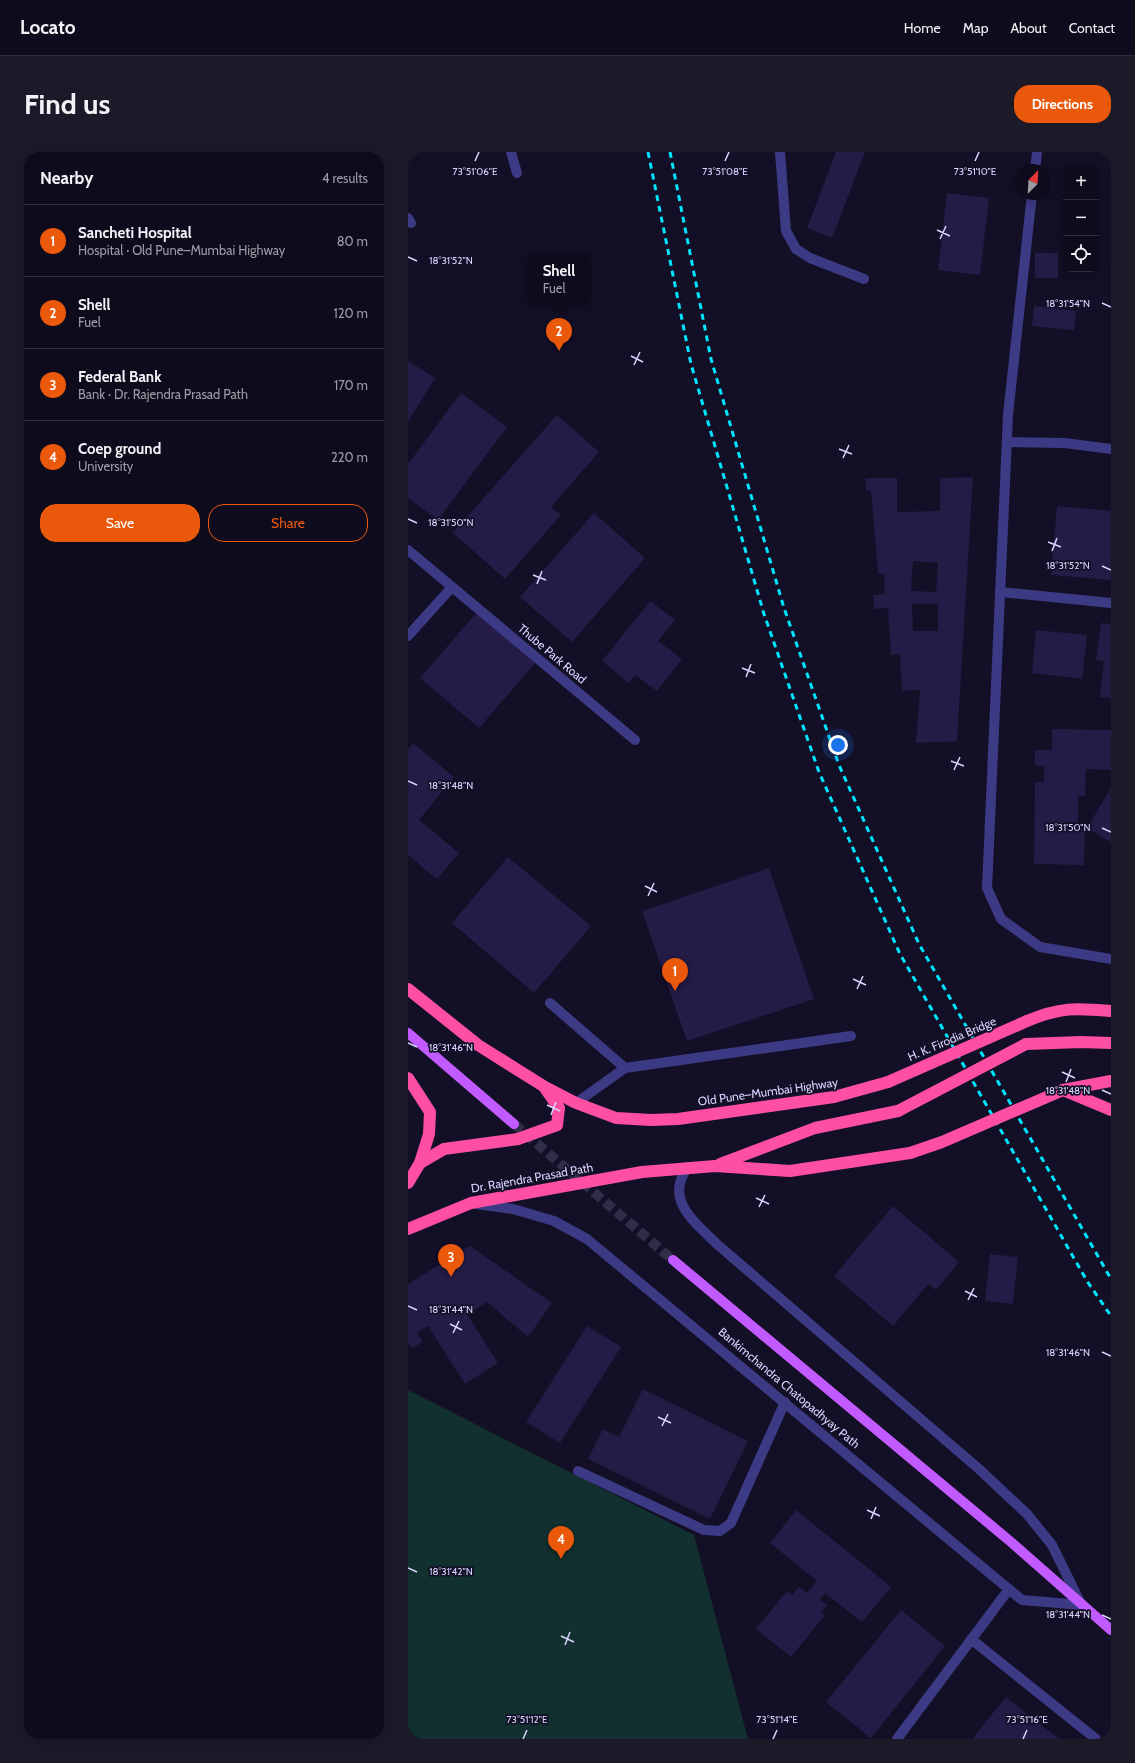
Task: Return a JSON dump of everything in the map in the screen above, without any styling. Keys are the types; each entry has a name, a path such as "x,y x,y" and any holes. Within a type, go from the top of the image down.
{"highway":[{"path":"408,988 478,1045 545,1088 576,1103"},
{"name":"H. K. Firodia Bridge","path":"888,1082 1047,1013 1075,1008 1111,1011"},
{"path":"715,1166 815,1128 898,1111 1026,1044 1081,1042 1111,1043"},
{"path":"408,1078 430,1112 429,1134 420,1163 408,1183"},
{"path":"688,1168 715,1166 790,1171 910,1153 942,1142 1063,1090 1111,1081"},
{"name":"Old Pune–Mumbai Highway","path":"576,1103 616,1118 651,1120 678,1119 834,1098 888,1082"},
{"path":"420,1163 444,1149 518,1138 557,1125 559,1108 545,1088"},
{"path":"1063,1090 1111,1110"},
{"name":"Dr. Rajendra Prasad Path","path":"408,1229 471,1203 642,1172 688,1168"}],"main road":[{"path":"408,1033 514,1124"},
{"path":"673,1260 1011,1542 1111,1630"}],"street":[{"path":"511,152 517,174"},
{"path":"780,152 786,231 796,249 810,258 864,279"},
{"path":"1036,164 1037,152"},
{"path":"1031,200 1008,414 988,888 1002,919 1040,947 1111,959"},
{"path":"1007,442 1066,443 1111,449"},
{"name":"Thube Park Road","path":"408,550 635,740"},
{"path":"408,636 452,587"},
{"path":"1000,592 1111,603"},
{"path":"550,1003 625,1068"},
{"path":"576,1103 625,1068 852,1036"},
{"path":"688,1168 682,1176 678,1191 684,1210 718,1245 968,1459 1027,1514 1052,1545 1081,1605"},
{"name":"Bankimchandra Chatopadhyay Path","path":"471,1203 513,1210 554,1221 587,1239 1022,1600 1081,1605"},
{"path":"578,1472 704,1530 720,1531 731,1523 785,1402"},
{"path":"897,1739 1009,1589"},
{"path":"971,1639 1096,1739"}],"green space":[{"path":"408,1390 694,1535 748,1739 408,1739"}],"building":[{"path":"836,152 865,152 832,238 807,228"},
{"path":"947,193 989,198 980,275 938,270"},
{"path":"1035,253 1058,253 1058,278 1035,278"},
{"path":"1034,306 1076,311 1074,330 1032,326"},
{"path":"408,361 435,378 408,422"},
{"path":"461,393 507,427 438,520 408,498 408,464"},
{"path":"557,415 599,452 551,507 561,515 505,579 453,533"},
{"path":"973,477 957,741 916,743 920,690 902,691 900,654 891,655 888,608 874,609 873,595 885,594 884,574 878,574 871,490 866,491 865,478 897,478 897,512 940,511 940,478","holes":["913,561 938,563 936,592 911,591","912,604 938,604 938,631 913,631"]},
{"path":"1057,506 1111,511 1111,580 1051,575"},
{"path":"594,513 645,558 572,642 520,597"},
{"path":"650,601 675,620 658,641 682,659 657,691 635,675 629,683 602,661"},
{"path":"477,612 536,662 479,728 420,678"},
{"path":"1101,623 1111,624 1111,698 1100,697 1104,661 1096,660"},
{"path":"1036,630 1087,635 1082,679 1032,673"},
{"path":"1052,729 1111,730 1111,770 1086,769 1085,796 1078,796 1078,825 1085,825 1084,865 1034,864 1035,782 1044,782 1044,766 1035,765 1035,750 1052,750"},
{"path":"413,743 454,777 419,820 459,853 437,879 408,855 408,749"},
{"path":"1111,788 1111,842 1087,828"},
{"path":"508,857 591,926 534,993 452,923"},
{"path":"769,868 814,999 687,1041 642,911"},
{"path":"893,1206 959,1262 936,1290 928,1284 893,1326 834,1276"},
{"path":"470,1246 552,1303 528,1337 487,1302 467,1314 498,1363 465,1384 428,1326 417,1332 423,1342 412,1348 408,1342 408,1284"},
{"path":"990,1254 1018,1257 1013,1304 985,1301"},
{"path":"587,1326 621,1347 560,1443 526,1422"},
{"path":"643,1389 748,1441 710,1519 588,1459 603,1429 619,1437"},
{"path":"796,1510 891,1587 862,1622 825,1593 820,1600 827,1605 821,1612 825,1615 791,1657 756,1629 787,1591 792,1595 799,1587 807,1593 817,1581 770,1543"},
{"path":"901,1610 945,1646 871,1738 826,1702"},
{"path":"1006,1697 1059,1739 972,1739"}],"tunnel":[{"path":"514,1124 673,1260"}],"railway":[{"path":"648,152 691,364 764,614 819,772 900,954 1087,1281 1111,1316"},
{"path":"670,152 711,359 784,608 839,765 919,944 1111,1279"}],"place":[{"name":"Shell","path":"559,351"},
{"name":"Sancheti Hospital","path":"675,991"},
{"name":"Federal Bank","path":"451,1277"},
{"name":"Coep ground","path":"561,1559"}]}
